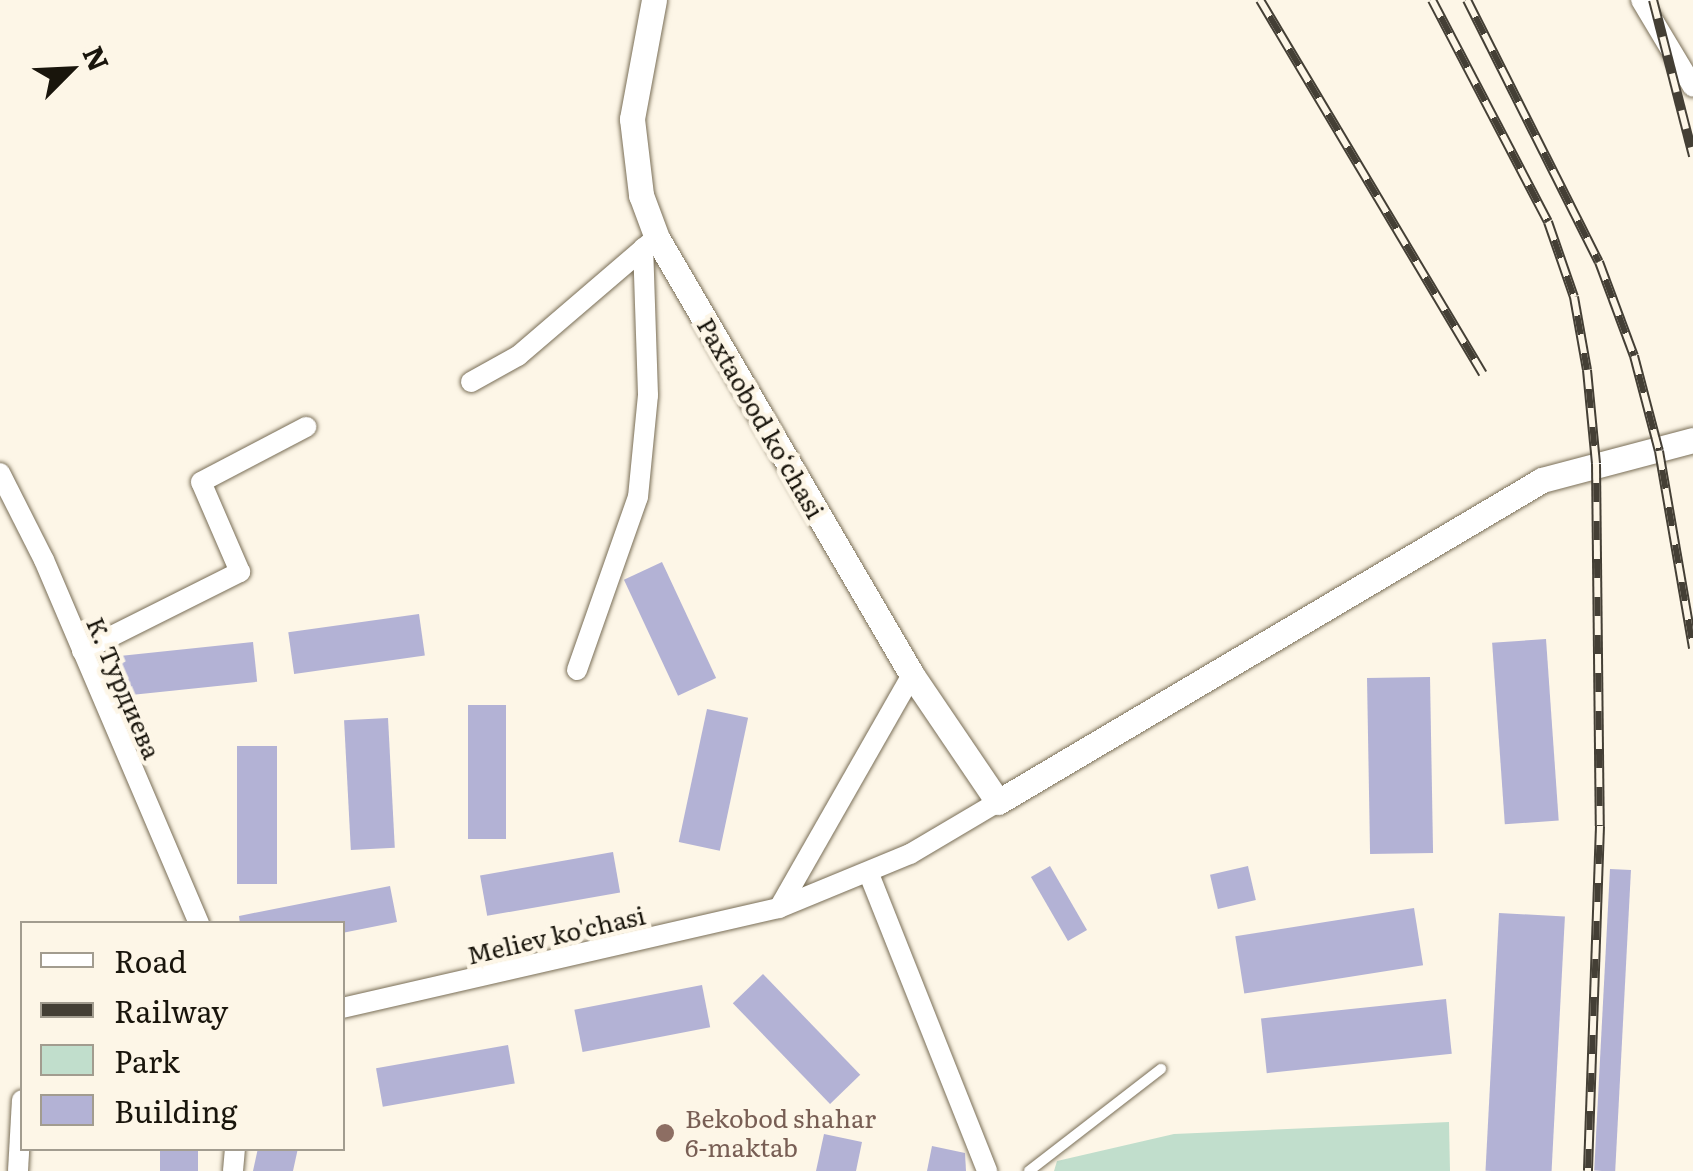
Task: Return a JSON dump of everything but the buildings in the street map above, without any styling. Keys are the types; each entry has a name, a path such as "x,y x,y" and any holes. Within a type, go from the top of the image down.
{"street":[{"name":"Paxtaobod ko‘chasi","path":"654,0 632,119 650,243 912,675 998,802"},
{"path":"1642,0 1693,87"},
{"path":"472,382 518,356 650,243"},
{"path":"577,670 638,497 648,395 650,243"},
{"path":"82,651 240,572 201,482 306,427"},
{"path":"998,802 1542,480 1693,440"},
{"name":"К. Турдиева","path":"0,473 82,651 198,921"},
{"path":"779,908 912,675"},
{"name":"Meliev ko'chasi","path":"345,1007 779,908 869,874 998,802"},
{"path":"869,874 987,1171"},
{"path":"18,1171 20,1136"}],"lane":[{"path":"1029,1171 1161,1069"}],"green space":[{"path":"1449,1122 1450,1171 1054,1171 1057,1161 1174,1134"}],"railway":[{"path":"1260,0 1483,374"},
{"path":"1432,0 1548,222 1574,297 1587,370 1596,464 1600,826 1588,1171"},
{"path":"1467,0 1599,262 1634,356 1659,451 1693,648"},
{"path":"1653,0 1693,156"}],"place":[{"name":"Bekobod shahar 6-maktab","path":"665,1133"}]}
